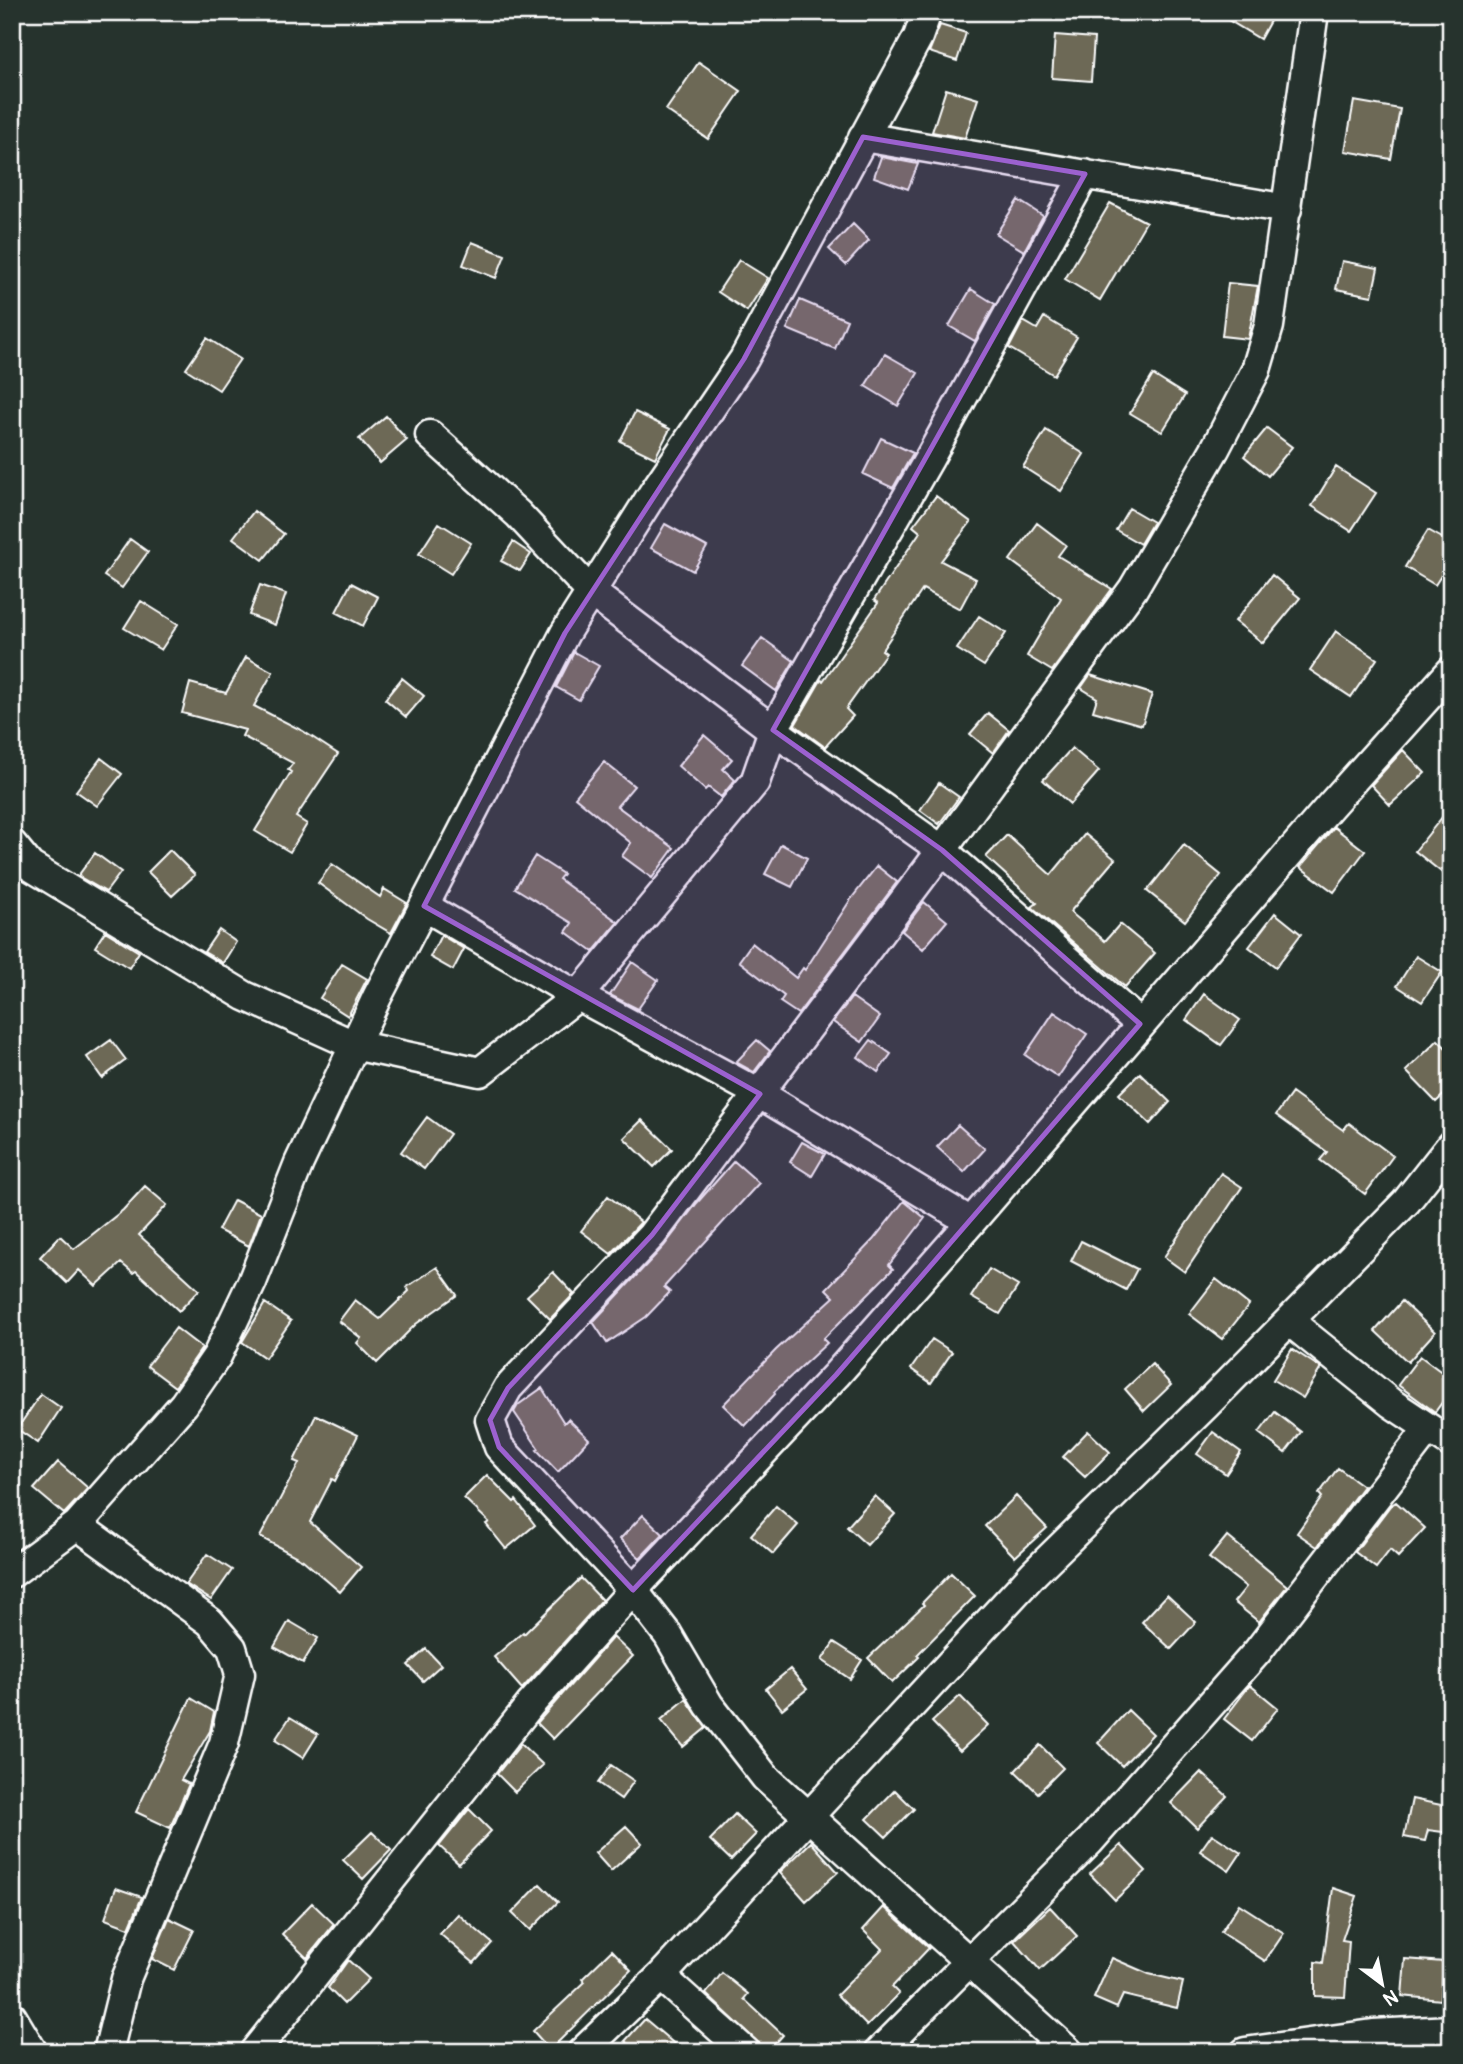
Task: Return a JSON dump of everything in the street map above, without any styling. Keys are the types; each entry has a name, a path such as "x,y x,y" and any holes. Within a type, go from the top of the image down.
{"street":[{"path":"12,1573 77,1525 184,1405 217,1356 252,1282 299,1163 354,1045 565,633 655,490 744,359 918,37 928,12"},
{"path":"1069,2052 765,1777 709,1705 667,1635 633,1590 499,1447 489,1420 508,1388 652,1235 761,1094 1133,589 1215,449 1256,370 1269,326 1314,12"},
{"path":"863,137 1287,208"},
{"path":"12,844 30,866 245,996 354,1045 480,1072 578,996 755,782 773,730 929,459 1084,174"},
{"path":"430,435 518,514 591,592 773,730 942,850 1140,1024"},
{"path":"254,2052 530,1705 633,1590 835,1375 1451,671"},
{"path":"424,906 578,996 761,1094 971,1222"},
{"path":"582,2052 661,1976 1034,1573 1406,1202 1451,1145"},
{"path":"879,2052 1090,1841 1257,1652 1440,1436 1391,1403 1289,1321"},
{"path":"77,1525 210,1622 232,1648 240,1674 224,1743 127,1979 108,2052"},
{"path":"661,1976 746,2052"},
{"path":"12,2017 33,2052"},
{"path":"1245,2052 1324,2046 1373,2034 1451,2030"}],"highlighted area":[{"path":"863,137 1085,174 773,730 942,850 1140,1024 836,1375 633,1590 499,1447 490,1420 508,1388 652,1235 760,1094 424,906 565,633 744,359"}],"building":[{"path":"1215,12 1275,12 1260,39"},
{"path":"940,25 966,33 957,61 929,52"},
{"path":"1055,35 1094,38 1091,81 1052,78"},
{"path":"699,62 741,91 708,139 666,110"},
{"path":"946,89 978,99 965,138 932,132"},
{"path":"1354,101 1400,109 1391,159 1345,151"},
{"path":"881,157 918,164 908,189 874,177"},
{"path":"1018,200 1043,216 1024,251 996,234"},
{"path":"1110,203 1146,222 1100,300 1065,279"},
{"path":"853,224 869,240 846,265 829,249"},
{"path":"472,242 505,255 496,278 463,265"},
{"path":"739,260 768,278 747,311 718,292"},
{"path":"1342,261 1378,268 1372,296 1336,289"},
{"path":"1228,283 1258,286 1248,339 1222,336"},
{"path":"971,289 995,304 975,341 949,326"},
{"path":"800,300 847,320 835,349 787,329"},
{"path":"1044,317 1077,337 1054,375 1009,348 1023,321 1037,329"},
{"path":"207,338 240,359 219,390 186,369"},
{"path":"885,354 918,373 898,406 865,386"},
{"path":"1153,375 1185,395 1162,432 1130,413"},
{"path":"635,412 670,429 655,458 620,441"},
{"path":"386,416 407,440 380,463 359,439"},
{"path":"1267,428 1292,447 1268,476 1244,456"},
{"path":"1046,430 1084,454 1061,491 1023,467"},
{"path":"881,438 913,453 893,488 863,474"},
{"path":"1336,467 1376,493 1351,531 1312,506"},
{"path":"936,496 971,522 941,561 976,579 960,609 923,589 882,650 886,653 846,709 853,716 825,747 795,725 821,680 823,681 878,603 874,600 920,532 913,526"},
{"path":"1129,508 1153,522 1140,544 1116,530"},
{"path":"254,511 284,534 263,560 233,538"},
{"path":"439,523 471,543 451,574 419,554"},
{"path":"1037,523 1066,545 1058,556 1112,589 1052,671 1027,656 1061,598 1010,560"},
{"path":"665,524 707,547 693,571 651,548"},
{"path":"1428,530 1451,543 1451,560 1435,585 1405,567"},
{"path":"130,539 148,552 122,588 104,576"},
{"path":"513,542 531,554 520,571 501,561"},
{"path":"1272,575 1300,598 1263,643 1235,621"},
{"path":"351,583 378,597 363,626 336,612"},
{"path":"260,585 286,594 275,625 249,615"},
{"path":"141,601 178,624 161,650 124,628"},
{"path":"979,616 1006,633 984,666 957,649"},
{"path":"1336,631 1377,659 1351,697 1310,670"},
{"path":"762,638 794,661 776,691 742,666"},
{"path":"574,652 599,666 579,700 556,687"},
{"path":"246,657 273,672 254,706 303,731 338,754 296,817 307,824 290,852 255,831 291,772 288,770 293,763 242,736 245,730 182,713 190,683 226,693"},
{"path":"1090,675 1152,694 1142,725 1093,711 1097,698 1081,688"},
{"path":"402,678 424,696 406,717 385,699"},
{"path":"988,713 1009,730 993,753 970,734"},
{"path":"704,735 732,759 723,769 735,780 721,797 708,787 705,790 678,766"},
{"path":"1072,748 1099,771 1070,804 1043,780"},
{"path":"1403,750 1425,773 1390,805 1371,785"},
{"path":"101,758 122,774 97,806 76,791"},
{"path":"604,762 634,786 617,806 674,848 652,878 622,856 631,843 575,797"},
{"path":"939,783 959,797 939,824 920,810"},
{"path":"1451,806 1451,880 1415,851"},
{"path":"1334,827 1365,851 1334,892 1300,867"},
{"path":"1085,834 1115,859 1070,912 1105,941 1120,924 1155,953 1125,987 1032,907 1037,903 986,857 1007,835 1051,875"},
{"path":"781,844 807,858 792,887 765,874"},
{"path":"1184,845 1221,875 1185,921 1147,891"},
{"path":"170,850 195,875 172,896 148,872"},
{"path":"95,853 121,872 106,892 78,876"},
{"path":"535,856 563,874 559,879 618,922 593,952 566,932 572,923 515,888"},
{"path":"332,864 380,897 384,889 407,903 391,933 318,883"},
{"path":"877,866 897,882 798,1014 780,1002 784,996 739,961 752,943 796,978 803,968 805,970 851,899"},
{"path":"924,902 947,921 923,949 902,931"},
{"path":"1275,913 1301,934 1276,967 1249,947"},
{"path":"219,930 236,942 223,963 204,952"},
{"path":"105,931 139,952 129,968 95,947"},
{"path":"441,935 464,949 453,970 430,957"},
{"path":"1416,956 1442,972 1422,1002 1397,986"},
{"path":"632,962 658,980 638,1009 610,995"},
{"path":"342,964 367,979 348,1016 320,998"},
{"path":"1204,994 1240,1020 1221,1045 1186,1020"},
{"path":"852,997 880,1017 862,1042 833,1022"},
{"path":"1054,1012 1087,1034 1058,1077 1025,1055"},
{"path":"111,1040 126,1060 102,1078 87,1057"},
{"path":"757,1040 770,1051 754,1072 736,1062"},
{"path":"871,1040 891,1054 878,1072 858,1057"},
{"path":"1438,1040 1451,1053 1451,1088 1436,1102 1406,1071"},
{"path":"1140,1073 1170,1102 1150,1124 1119,1094"},
{"path":"1292,1093 1343,1130 1349,1123 1393,1156 1365,1194 1320,1160 1327,1152 1276,1115"},
{"path":"427,1117 450,1134 424,1169 401,1152"},
{"path":"642,1120 672,1149 654,1167 624,1138"},
{"path":"958,1125 985,1149 964,1172 937,1147"},
{"path":"802,1142 825,1154 812,1176 790,1162"},
{"path":"734,1161 759,1183 664,1287 670,1292 646,1317 607,1343 593,1322 664,1246"},
{"path":"1221,1173 1242,1187 1185,1272 1164,1257"},
{"path":"145,1186 167,1205 139,1235 199,1290 179,1311 136,1271 133,1273 121,1263 96,1286 79,1270 67,1283 40,1257 60,1236 74,1249 123,1210"},
{"path":"608,1196 641,1222 611,1254 581,1231"},
{"path":"234,1200 261,1214 249,1246 218,1230"},
{"path":"904,1201 925,1218 889,1265 893,1269 823,1339 827,1343 774,1392 745,1426 723,1405 776,1350 834,1297 826,1289 873,1240"},
{"path":"1081,1241 1137,1269 1126,1290 1071,1261"},
{"path":"437,1267 457,1295 416,1324 377,1363 357,1343 361,1338 339,1321 355,1300 380,1319 409,1291 407,1287"},
{"path":"989,1269 1018,1286 1000,1314 971,1297"},
{"path":"553,1272 574,1294 550,1319 527,1296"},
{"path":"1216,1279 1249,1305 1222,1339 1189,1314"},
{"path":"1402,1301 1435,1332 1408,1362 1375,1331"},
{"path":"265,1303 291,1321 265,1358 242,1342"},
{"path":"176,1328 202,1348 175,1387 147,1366"},
{"path":"932,1339 952,1352 931,1383 911,1369"},
{"path":"1292,1349 1321,1368 1303,1398 1273,1380"},
{"path":"1420,1356 1451,1379 1451,1390 1435,1412 1398,1385"},
{"path":"1152,1364 1171,1385 1144,1411 1125,1389"},
{"path":"542,1388 564,1423 568,1419 589,1439 558,1472 537,1450 539,1449 514,1412 518,1405"},
{"path":"41,1394 61,1408 38,1443 17,1429"},
{"path":"1275,1412 1301,1432 1285,1453 1259,1433"},
{"path":"316,1415 358,1435 310,1522 361,1567 340,1592 303,1560 260,1537 299,1463 294,1461"},
{"path":"1088,1431 1110,1452 1085,1477 1063,1457"},
{"path":"1213,1432 1241,1452 1226,1474 1197,1454"},
{"path":"58,1462 88,1488 64,1514 34,1489"},
{"path":"1338,1468 1363,1486 1317,1547 1297,1533 1322,1497 1319,1494"},
{"path":"487,1475 514,1502 516,1500 535,1525 506,1549 486,1524 489,1522 464,1498"},
{"path":"875,1496 895,1514 867,1545 847,1527"},
{"path":"1016,1496 1047,1528 1015,1557 985,1526"},
{"path":"1396,1502 1425,1528 1398,1557 1390,1550 1376,1568 1355,1552 1390,1506"},
{"path":"776,1506 798,1525 773,1554 751,1535"},
{"path":"643,1515 663,1534 640,1558 620,1539"},
{"path":"1227,1536 1287,1586 1259,1622 1234,1602 1246,1587 1209,1558"},
{"path":"207,1554 232,1570 211,1600 186,1584"},
{"path":"951,1573 975,1596 892,1683 868,1658 924,1605 922,1603"},
{"path":"581,1578 602,1600 522,1689 494,1657 523,1632 524,1634"},
{"path":"1167,1595 1196,1622 1171,1649 1142,1622"},
{"path":"289,1621 318,1638 303,1663 274,1647"},
{"path":"613,1637 633,1656 553,1739 537,1723"},
{"path":"834,1642 862,1660 850,1679 822,1660"},
{"path":"426,1649 441,1665 423,1681 408,1665"},
{"path":"790,1669 807,1689 782,1709 766,1689"},
{"path":"1250,1685 1278,1708 1252,1741 1224,1719"},
{"path":"960,1696 988,1725 960,1751 932,1722"},
{"path":"191,1698 214,1712 210,1731 181,1780 189,1784 170,1828 136,1812"},
{"path":"686,1699 706,1728 683,1747 661,1720"},
{"path":"1128,1710 1153,1734 1122,1766 1098,1743"},
{"path":"290,1717 318,1734 303,1758 275,1740"},
{"path":"521,1744 543,1765 515,1792 497,1774"},
{"path":"1040,1745 1063,1768 1038,1793 1015,1771"},
{"path":"611,1765 634,1781 621,1799 598,1783"},
{"path":"1201,1772 1227,1796 1197,1828 1171,1803"},
{"path":"895,1790 914,1809 886,1837 867,1819"},
{"path":"1412,1799 1451,1807 1451,1833 1428,1830 1425,1841 1404,1837"},
{"path":"469,1809 491,1831 459,1864 439,1846"},
{"path":"735,1814 756,1834 731,1860 710,1840"},
{"path":"626,1826 642,1843 611,1871 595,1853"},
{"path":"372,1832 391,1850 363,1879 343,1860"},
{"path":"1212,1834 1241,1853 1229,1871 1200,1851"},
{"path":"811,1842 838,1872 806,1901 780,1872"},
{"path":"1121,1845 1146,1871 1115,1900 1090,1874"},
{"path":"540,1884 558,1902 530,1930 512,1913"},
{"path":"116,1888 142,1897 129,1928 105,1919"},
{"path":"1333,1888 1357,1896 1342,1940 1349,1941 1345,1997 1315,1996 1315,1962 1323,1963"},
{"path":"312,1903 334,1924 307,1958 282,1934"},
{"path":"1239,1904 1284,1933 1265,1961 1221,1932"},
{"path":"884,1907 929,1948 892,1987 899,1994 867,2026 837,1995 882,1949 863,1930"},
{"path":"1050,1907 1077,1936 1040,1970 1014,1941"},
{"path":"458,1914 492,1943 474,1963 440,1934"},
{"path":"169,1918 194,1930 174,1970 152,1959"},
{"path":"612,1950 631,1970 550,2050 533,2031 585,1982 582,1979"},
{"path":"1112,1958 1149,1974 1183,1982 1177,2008 1123,1995 1117,2008 1094,1998"},
{"path":"1405,1959 1444,1962 1441,2000 1402,1996"},
{"path":"348,1960 369,1979 344,2004 328,1988"},
{"path":"722,1973 748,1994 744,1999 783,2035 768,2052 706,1994"},
{"path":"645,2019 684,2052 637,2052 625,2041"}]}
